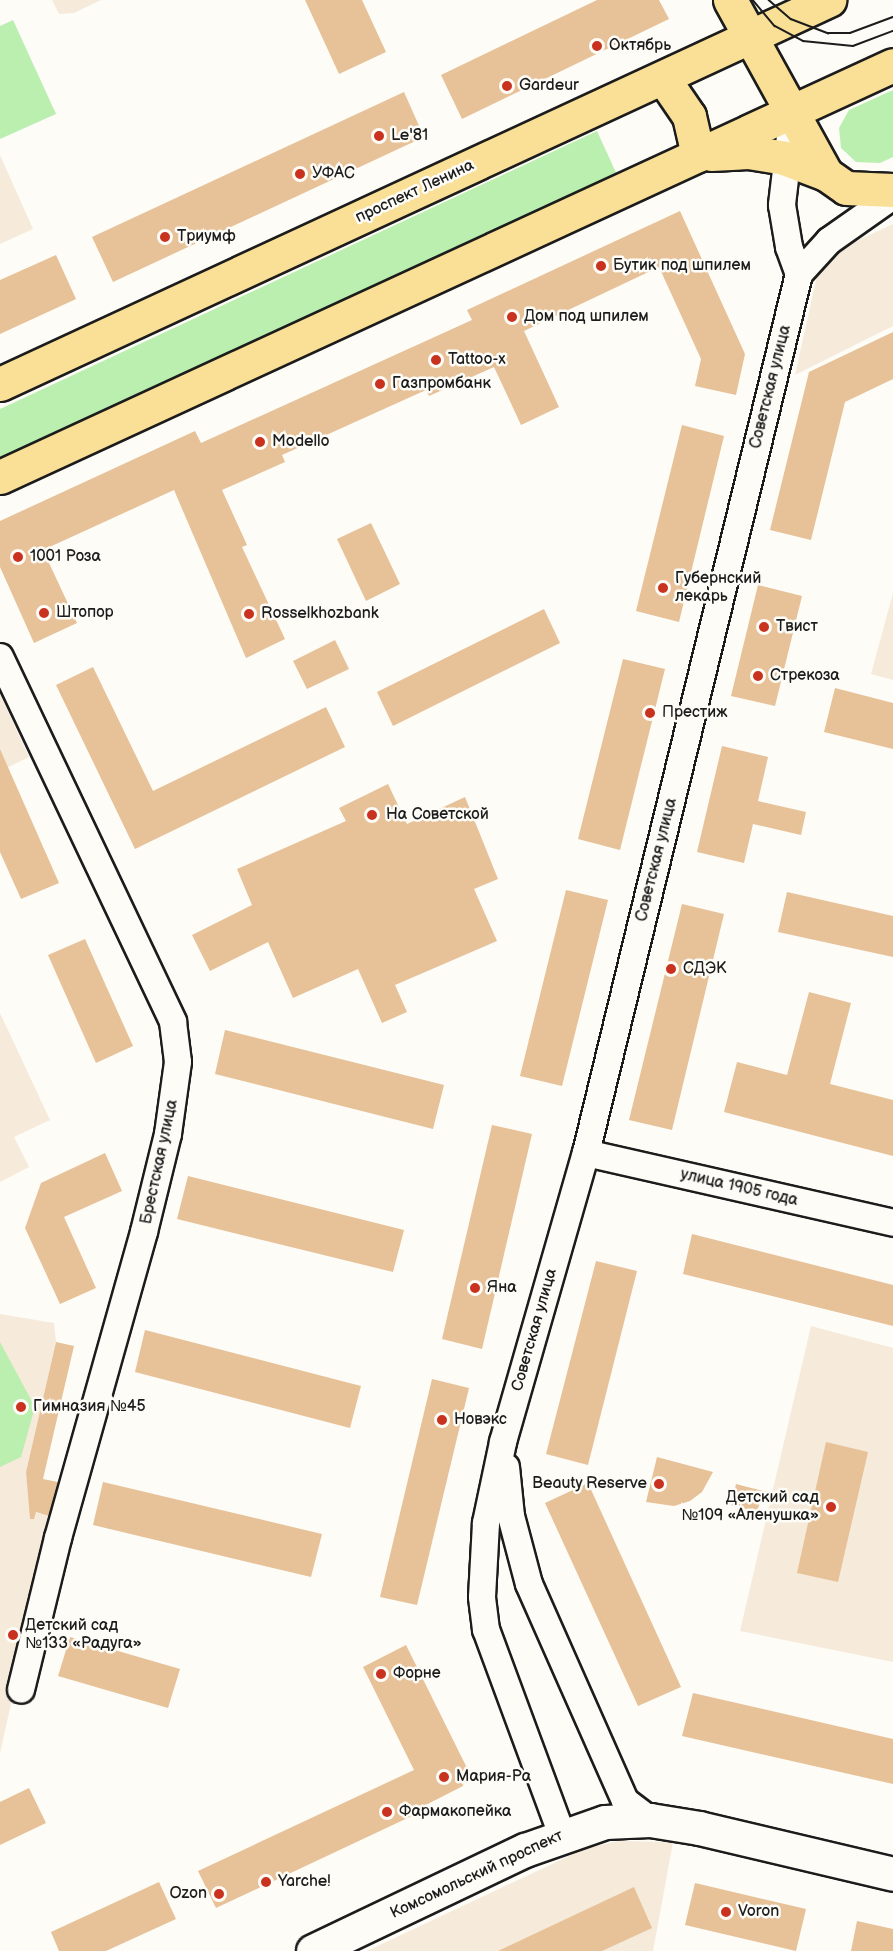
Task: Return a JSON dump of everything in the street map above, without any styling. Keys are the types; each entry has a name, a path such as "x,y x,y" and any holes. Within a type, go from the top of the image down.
{"main road":[{"path":"729,0 793,111 826,174"},
{"name":"проспект Ленина","path":"0,384 829,0"},
{"path":"0,477 893,65"},
{"path":"663,78 689,116 698,155"},
{"path":"698,155 748,152 784,158 826,174 846,188 893,190"},
{"name":"Комсомольский проспект","path":"313,1951 562,1835 605,1822 650,1820 699,1828 893,1874"}],"street":[{"path":"793,111 784,158 782,205 789,247 799,274 829,241 893,196"},
{"name":"Советская улица","path":"562,1835 486,1630 482,1597 486,1523 503,1442 586,1153 799,274"},
{"name":"Брестская улица","path":"0,657 173,1022 178,1062 168,1134 144,1232 58,1538 21,1690"},
{"name":"улица 1905 года","path":"586,1153 893,1223"},
{"name":"Советская улица","path":"503,1442 511,1516 529,1584 620,1792 625,1801 650,1820"}],"shaded area":[{"path":"52,0 101,0 74,13 59,14"},
{"path":"0,155 33,229 0,244"},
{"path":"893,224 893,326 795,375 818,271 833,252"},
{"path":"893,593 893,680 871,674"},
{"path":"0,694 29,757 0,771"},
{"path":"0,1013 50,1120 14,1137 29,1167 0,1182"},
{"path":"0,1314 54,1323 56,1342 26,1472 30,1511 53,1517 0,1753"},
{"name":"Детский сад №109 «Аленушка»","path":"811,1326 893,1348 893,1662 740,1631"},
{"path":"618,1841 673,1842 653,1951 367,1951 584,1849"}],"green space":[{"path":"13,20 56,114 0,139 0,26"},
{"path":"893,90 893,157 880,163 856,162 841,148 839,128 849,110"},
{"path":"597,131 618,177 0,464 0,409"},
{"path":"0,1342 35,1407 21,1457 0,1467"}],"building":[{"path":"305,0 362,0 386,52 339,74"},
{"path":"597,0 659,0 669,19 462,119 441,75"},
{"path":"404,92 424,137 113,282 92,237"},
{"path":"680,211 745,354 736,395 695,386 701,359 659,267 524,331 559,407 521,425 494,367 429,396 426,390 282,455 285,462 222,490 247,545 242,547 285,639 246,658 174,490 43,550 77,623 34,643 0,567 0,521 195,431 201,443 472,320 467,310"},
{"path":"56,255 76,299 0,334 0,280"},
{"path":"893,332 893,379 845,402 811,540 770,530 809,372"},
{"path":"682,425 724,436 679,622 636,611"},
{"path":"371,523 400,584 366,601 337,539"},
{"path":"758,585 802,596 775,706 731,696"},
{"path":"544,609 560,643 393,726 377,692"},
{"path":"335,640 349,669 307,689 293,661"},
{"path":"623,659 665,669 620,850 578,839"},
{"path":"93,667 153,791 326,707 345,747 135,849 56,685"},
{"path":"835,688 893,703 893,749 824,732"},
{"path":"722,746 768,757 758,801 806,812 801,835 753,824 744,863 697,852"},
{"path":"0,749 59,883 21,899 0,852"},
{"path":"388,784 407,824 465,797 498,879 474,889 497,941 395,985 407,1012 382,1023 358,969 293,998 268,942 210,971 192,935 252,905 237,869 346,821 339,808"},
{"path":"566,890 608,900 562,1086 520,1076"},
{"path":"787,892 893,916 893,957 778,932"},
{"path":"682,904 724,914 672,1130 629,1120"},
{"path":"85,939 133,1046 96,1063 48,955"},
{"path":"809,992 851,1003 830,1084 893,1100 893,1156 724,1112 737,1062 787,1075"},
{"path":"225,1030 444,1085 433,1129 215,1074"},
{"path":"492,1125 532,1134 482,1349 442,1339"},
{"path":"105,1153 122,1191 64,1217 96,1288 60,1304 25,1228 41,1183"},
{"path":"188,1176 404,1230 393,1272 177,1219"},
{"path":"692,1234 893,1285 893,1326 683,1274"},
{"path":"596,1261 637,1271 588,1465 546,1454"},
{"path":"145,1330 361,1386 350,1428 135,1372"},
{"path":"56,1342 74,1346 43,1479 58,1482 49,1516 36,1512 34,1519 30,1519 26,1472"},
{"path":"432,1379 469,1388 417,1605 380,1597"},
{"path":"826,1442 868,1452 838,1582 797,1573"},
{"path":"657,1457 713,1472 702,1492 690,1501 674,1506 646,1502"},
{"path":"103,1482 322,1534 311,1577 93,1525"},
{"path":"588,1483 681,1687 638,1706 545,1503"},
{"path":"736,1484 763,1491 757,1512 731,1505"},
{"path":"70,1637 180,1669 168,1708 58,1676"},
{"path":"406,1645 466,1766 463,1786 412,1812 414,1815 216,1908 198,1871 414,1770 363,1667"},
{"path":"693,1693 893,1739 893,1784 682,1736"},
{"path":"29,1788 46,1823 0,1845 0,1802"},
{"path":"159,1882 176,1919 106,1951 59,1951 51,1932"},
{"path":"695,1883 806,1909 796,1951 685,1925"},
{"path":"634,1887 652,1928 602,1951 498,1951"},
{"path":"857,1921 893,1929 893,1951 851,1951"}],"tram line":[{"path":"753,0 775,26 803,41 853,46 893,31"},
{"path":"769,0 791,19 828,33 850,33 893,17"}],"place":[{"name":"Октябрь","path":"597,46"},
{"name":"Gardeur","path":"507,86"},
{"name":"Le'81","path":"379,136"},
{"name":"УФАС","path":"300,174"},
{"name":"Триумф","path":"165,237"},
{"name":"Бутик под шпилем","path":"601,266"},
{"name":"Дом под шпилем","path":"512,317"},
{"name":"Tattoo-x","path":"436,360"},
{"name":"Газпромбанк","path":"380,384"},
{"name":"Modello","path":"260,442"},
{"name":"1001 Роза","path":"18,557"},
{"name":"Губернский лекарь","path":"663,588"},
{"name":"Штопор","path":"44,613"},
{"name":"Rosselkhozbank","path":"249,614"},
{"name":"Твист","path":"764,627"},
{"name":"Стрекоза","path":"758,676"},
{"name":"Престиж","path":"650,713"},
{"name":"На Советской","path":"372,815"},
{"name":"СДЭК","path":"671,969"},
{"name":"Яна","path":"475,1288"},
{"name":"Гимназия №45","path":"21,1407"},
{"name":"Новэкс","path":"442,1420"},
{"name":"Beauty Reserve","path":"659,1484"},
{"name":"Детский сад №109 «Аленушка»","path":"831,1507"},
{"name":"Детский сад №133 «Радуга»","path":"13,1635"},
{"name":"Форне","path":"381,1674"},
{"name":"Мария-Ра","path":"444,1777"},
{"name":"Фармакопейка","path":"387,1812"},
{"name":"Yarche!","path":"266,1882"},
{"name":"Ozon","path":"219,1894"},
{"name":"Voron","path":"726,1912"}]}
